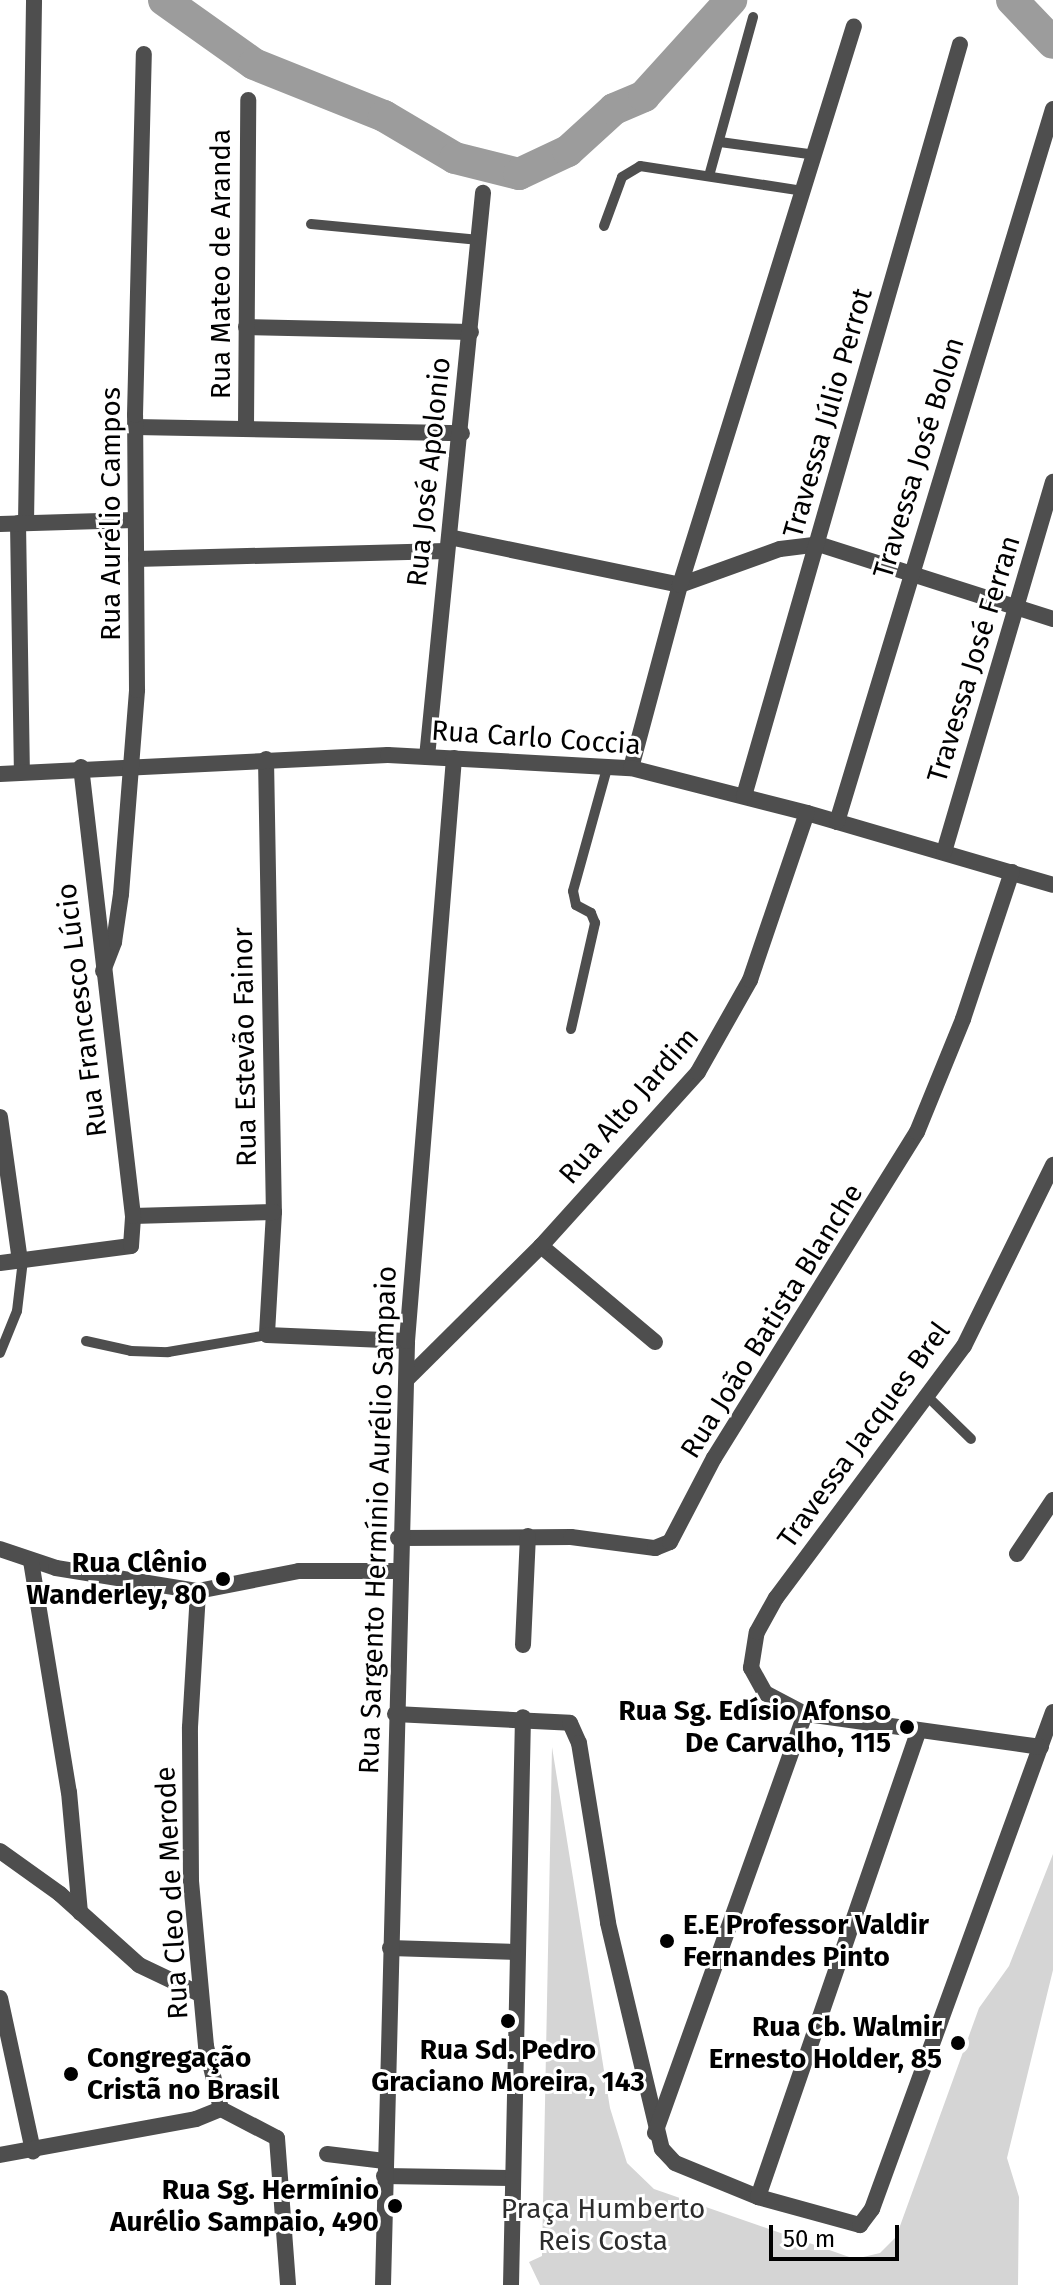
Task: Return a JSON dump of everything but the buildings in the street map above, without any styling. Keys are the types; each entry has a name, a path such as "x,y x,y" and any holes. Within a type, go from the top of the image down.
{"street":[{"path":"22,771 22,523 34,0"},
{"path":"631,768 680,585 854,26"},
{"name":"Travessa Júlio Perrot","path":"744,796 960,44"},
{"name":"Rua Aurélio Campos","path":"103,971 118,922 132,764 135,427 144,54"},
{"name":"Rua Mateo de Aranda","path":"246,427 248,100"},
{"name":"Travessa José Bolon","path":"837,822 1053,109"},
{"name":"Rua José Apolonio","path":"427,757 462,433 483,193"},
{"path":"246,327 471,332"},
{"path":"135,427 462,433"},
{"name":"Travessa José Ferran","path":"944,852 1053,482"},
{"path":"0,524 134,520"},
{"path":"136,559 448,544 680,585 780,549 818,544 1053,619"},
{"name":"Rua Carlo Coccia","path":"0,774 132,764 427,757 631,768 1052,881"},
{"name":"Rua Sargento Hermínio Aurélio Sampaio","path":"383,2285 397,1571 407,1341 454,758"},
{"name":"Rua Estevão Fainor","path":"266,759 274,1212 267,1335"},
{"name":"Rua Francesco Lúcio","path":"21,1261 131,1246 133,1216 81,767"},
{"name":"Rua Alto Jardim","path":"407,1379 541,1246 667,1108 721,1039 750,980 807,813"},
{"name":"Rua João Batista Blanche","path":"398,1538 528,1536 655,1548 678,1531 714,1458 917,1132 963,1019 1012,872"},
{"path":"0,1117 21,1261 0,1263"},
{"name":"Travessa Jacques Brel","path":"805,1714 757,1684 751,1668 757,1632 776,1598 928,1397 996,1289 1053,1165"},
{"path":"133,1216 274,1212"},
{"path":"541,1246 655,1342"},
{"path":"267,1335 407,1341"},
{"path":"1017,1554 1053,1500"},
{"path":"523,1645 528,1536"},
{"path":"0,1549 31,1561 198,1591 299,1571 397,1571"},
{"path":"31,1561 69,1792 80,1912"},
{"name":"Rua Cleo de Merode","path":"198,1591 191,1850 200,1994 221,2109"},
{"path":"395,1714 523,1717 570,1723 579,1743 608,1923 655,2133 675,2163 758,2197 860,2225 872,2209 1053,1712"},
{"path":"655,2133 805,1714 1041,1747"},
{"path":"511,2285 523,1717"},
{"path":"758,2197 918,1732"},
{"path":"0,1851 80,1912 139,1965 200,1994"},
{"path":"390,1948 518,1952"},
{"path":"0,1998 33,2151"},
{"path":"0,2155 196,2119 221,2109 277,2138 288,2285"},
{"path":"327,2154 385,2168 513,2178"}],"lane":[{"path":"709,176 753,17"},
{"path":"720,142 816,155"},
{"path":"604,226 630,168 709,176 804,191"},
{"path":"311,224 479,240"},
{"path":"571,1029 595,923 591,913 576,905 573,891 607,768"},
{"path":"0,1353 17,1311 21,1261"},
{"path":"86,1341 131,1351 168,1352 267,1335"},
{"path":"928,1397 971,1439"}],"green space":[{"name":"Praça Humberto Reis Costa","path":"552,1747 610,2108 627,2163 654,2189 855,2259 880,2253 896,2237 979,2008 1009,1966 1053,1854 1053,1970 1007,2158 1019,2197 1018,2285 540,2285 529,2262 542,2256"}],"waterway":[{"path":"164,0 254,64 384,116 455,158 519,174 568,151 614,109 644,96 731,0"},
{"path":"1012,0 1053,43"}],"place":[{"name":"Rua Clênio Wanderley, 80","path":"223,1579"},
{"name":"Rua Sg. Edísio Afonso De Carvalho, 115","path":"907,1727"},
{"name":"E.E Professor Valdir Fernandes Pinto","path":"667,1941"},
{"name":"Rua Sd. Pedro Graciano Moreira, 143","path":"508,2021"},
{"name":"Rua Cb. Walmir Ernesto Holder, 85","path":"958,2043"},
{"name":"Congregação Cristã no Brasil","path":"71,2074"},
{"name":"Rua Sg. Hermínio Aurélio Sampaio, 490","path":"395,2206"}]}
